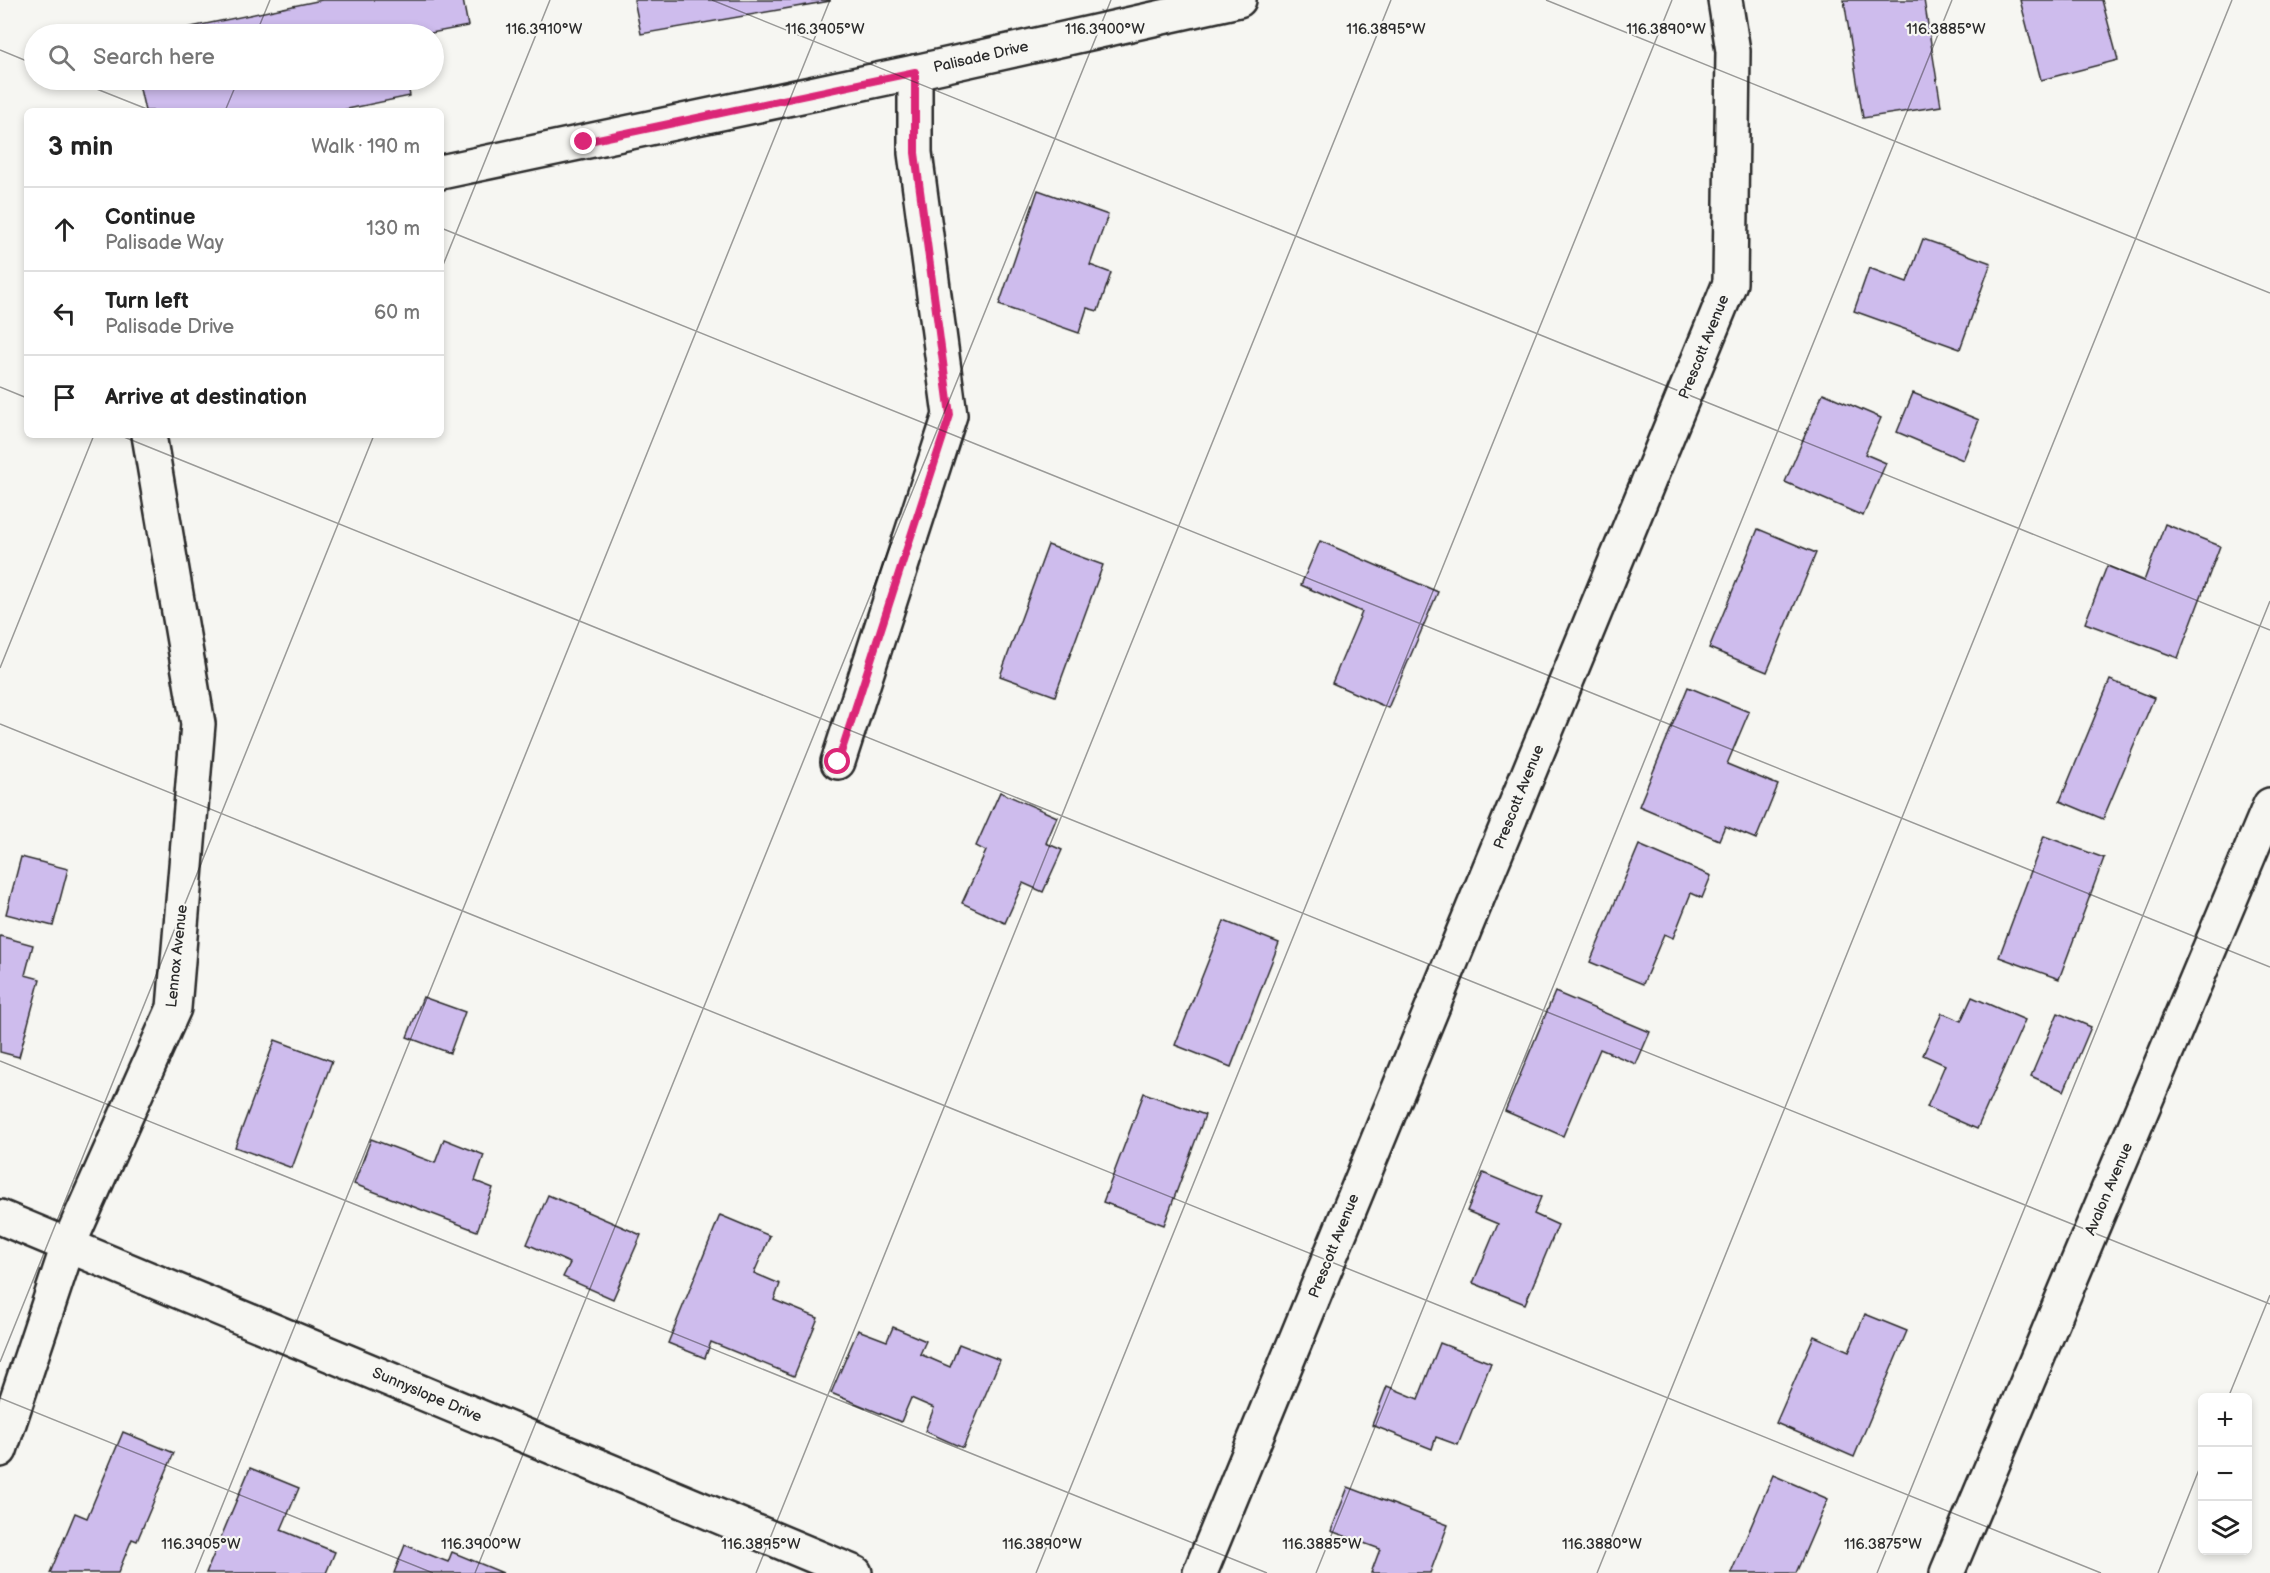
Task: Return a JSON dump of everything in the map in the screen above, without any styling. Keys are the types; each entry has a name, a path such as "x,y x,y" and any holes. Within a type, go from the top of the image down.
{"street":[{"name":"Palisade Drive","path":"444,171 915,72 1239,0"},
{"name":"Prescott Avenue","path":"1200,1573 1730,283 1733,51 1725,0"},
{"path":"838,762 950,415 915,153 915,72"},
{"name":"Lennox Avenue","path":"0,1450 68,1246 174,1008 198,724 150,438"},
{"name":"Avalon Avenue","path":"1947,1573 2270,805"},
{"name":"Sunnyslope Drive","path":"0,1216 855,1573"}],"building":[{"path":"322,0 463,0 468,26 444,31 444,24 206,24"},
{"path":"634,0 830,0 830,1 641,34"},
{"path":"1844,0 1924,0 1941,106 1863,118"},
{"path":"2020,0 2102,0 2118,60 2041,80"},
{"path":"140,90 409,90 410,96 352,108 144,108"},
{"path":"1038,190 1108,215 1090,265 1111,273 1098,311 1087,308 1079,333 999,305"},
{"path":"1923,239 1991,263 1960,349 1854,311 1869,268 1907,282"},
{"path":"1823,393 1881,418 1865,454 1886,463 1863,516 1785,482"},
{"path":"1913,393 1979,420 1963,460 1897,432"},
{"path":"2165,524 2220,546 2178,658 2085,623 2107,566 2144,581"},
{"path":"1758,529 1816,553 1767,672 1709,648"},
{"path":"1320,541 1438,592 1388,708 1332,683 1362,612 1301,585"},
{"path":"1048,545 1103,565 1055,696 1000,676"},
{"path":"2110,680 2154,698 2103,819 2060,801"},
{"path":"1688,687 1749,712 1727,764 1778,785 1756,839 1725,826 1719,840 1639,806"},
{"path":"1000,792 1057,817 1046,843 1062,850 1043,892 1023,883 1005,923 962,903 986,851 976,846"},
{"path":"2044,836 2104,858 2059,979 1999,957"},
{"path":"1639,845 1711,876 1702,898 1691,893 1673,938 1664,934 1643,984 1590,962"},
{"path":"21,857 68,869 53,926 6,914"},
{"path":"1224,921 1279,943 1231,1067 1175,1045"},
{"path":"0,936 33,945 25,975 40,979 19,1057 0,1052"},
{"path":"1555,992 1650,1032 1636,1064 1600,1049 1563,1136 1505,1111"},
{"path":"423,997 465,1012 450,1053 407,1037"},
{"path":"1972,997 2025,1020 1977,1129 1927,1107 1945,1065 1923,1055 1942,1013 1961,1021"},
{"path":"2058,1013 2091,1027 2064,1091 2031,1076"},
{"path":"275,1040 332,1061 292,1168 235,1147"},
{"path":"1144,1093 1205,1115 1164,1225 1103,1202"},
{"path":"371,1139 435,1163 444,1139 484,1155 475,1181 493,1188 477,1231 354,1184"},
{"path":"1483,1173 1541,1197 1534,1214 1558,1225 1525,1304 1473,1283 1498,1224 1467,1211"},
{"path":"548,1195 641,1235 613,1299 563,1277 570,1263 527,1244"},
{"path":"720,1215 770,1236 754,1273 780,1284 774,1300 818,1318 794,1376 711,1342 705,1358 668,1343"},
{"path":"1865,1314 1907,1331 1854,1457 1776,1423 1814,1336 1849,1351"},
{"path":"893,1327 926,1341 920,1354 950,1367 959,1344 1000,1360 963,1448 925,1431 934,1408 911,1398 901,1422 831,1393 858,1330 887,1341"},
{"path":"1440,1343 1491,1363 1458,1445 1436,1437 1432,1449 1372,1425 1387,1386 1418,1399"},
{"path":"123,1432 174,1453 137,1541 132,1539 118,1573 50,1573 75,1513 87,1518"},
{"path":"250,1468 299,1488 281,1530 335,1552 326,1573 206,1573"},
{"path":"1773,1475 1828,1499 1796,1573 1731,1573"},
{"path":"1348,1487 1448,1525 1430,1573 1371,1573 1380,1549 1331,1531"},
{"path":"405,1545 448,1562 452,1552 503,1573 394,1573"}],"route":[{"path":"584,142 915,72 915,153 950,415 838,762"}]}
